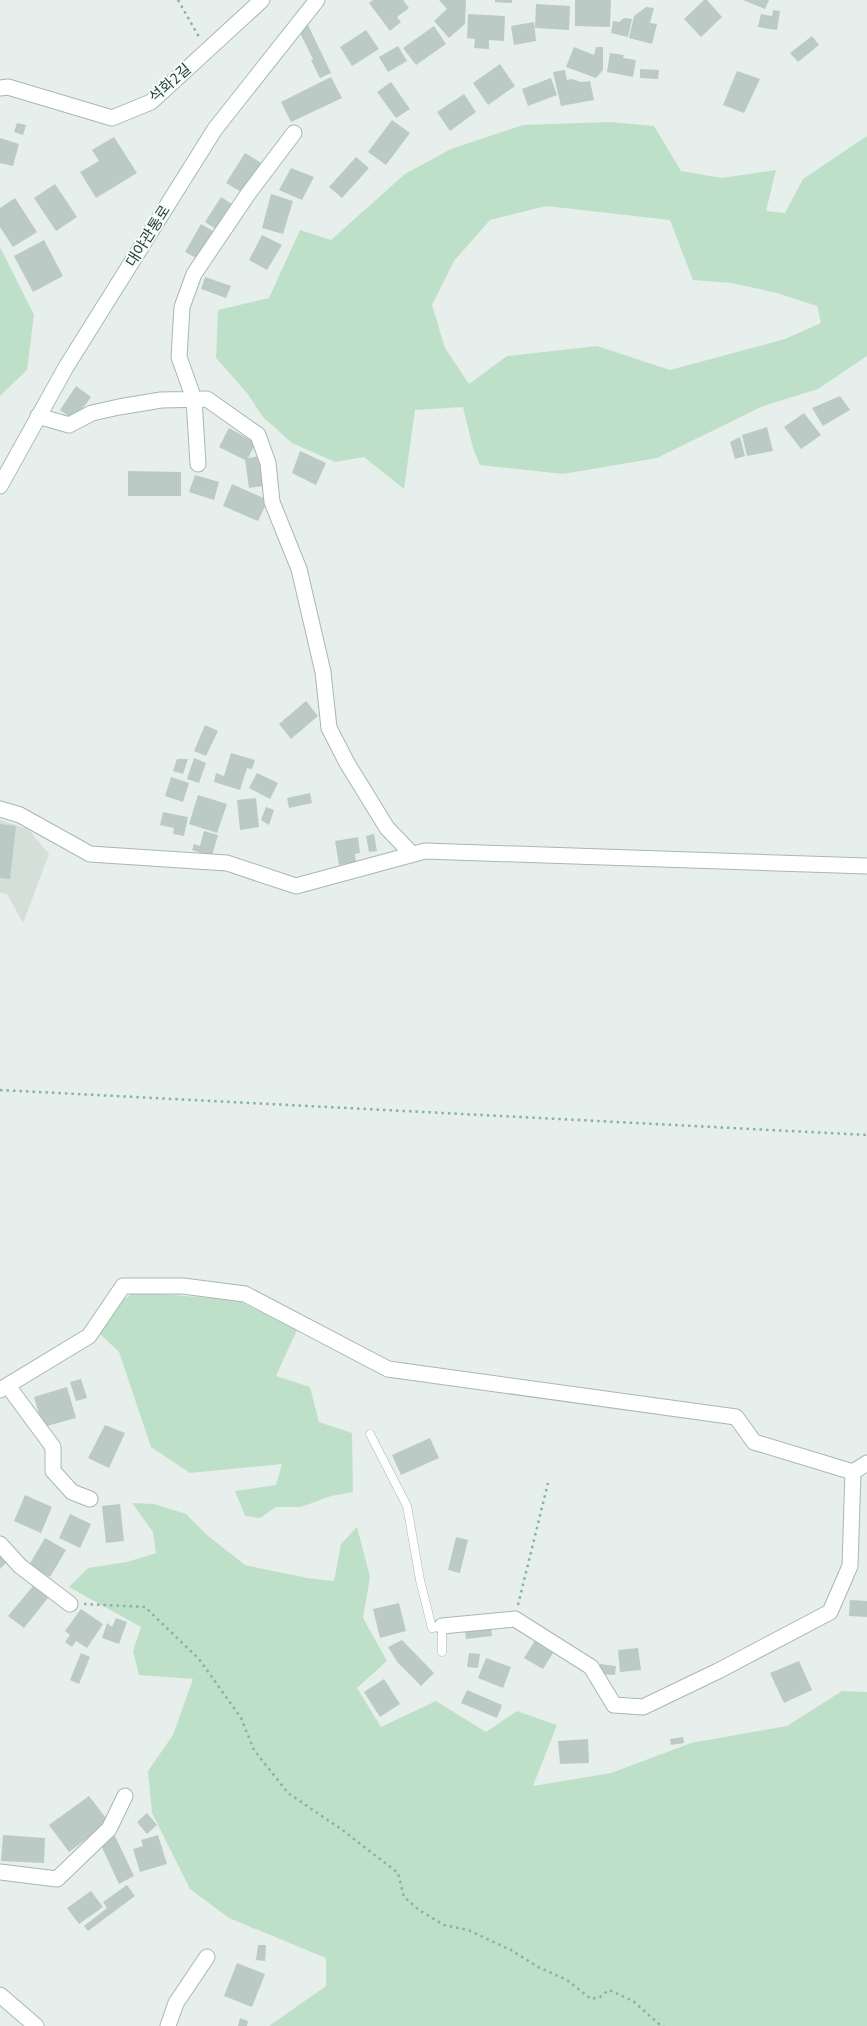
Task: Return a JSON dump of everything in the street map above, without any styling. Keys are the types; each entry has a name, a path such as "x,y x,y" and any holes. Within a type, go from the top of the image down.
{"street":[{"name":"석화2길","path":"0,88 8,88 112,118 151,102 262,0"},
{"name":"대야관통로","path":"0,486 66,367 215,129 317,0"},
{"path":"198,464 194,399 179,357 182,307 194,274 248,194 294,133"},
{"path":"38,416 69,425 92,413 119,407 161,400 207,399 258,435 268,464 272,502 299,569 323,672 329,728 347,763 387,828 412,854"},
{"path":"0,809 20,815 90,854 228,863 296,886 425,851 867,866"},
{"path":"90,1499 72,1492 53,1471 52,1447 4,1388 89,1336 122,1286 183,1286 245,1294 388,1369 736,1417 754,1442 853,1472 867,1463"},
{"path":"442,1626 515,1619 591,1667 614,1705 643,1707 718,1672 830,1612 850,1566 853,1472"},
{"path":"0,1544 20,1566 70,1604"},
{"path":"0,1872 57,1879 109,1828 125,1796"},
{"path":"168,2026 176,2003 207,1957"},
{"path":"0,1995 36,2026"}],"lane":[{"path":"370,1434 407,1506 420,1580 432,1628 442,1626 442,1652"}],"path":[{"path":"178,0 207,51"},
{"path":"0,1090 867,1136"},
{"path":"515,1619 548,1483"},
{"path":"70,1604 145,1608 199,1659 241,1718 254,1750 288,1793 398,1873 404,1897 419,1910 444,1925 468,1930 511,1950 538,1967 567,1980 591,1999 600,1997 609,1990 633,2001 658,2024 664,2026"}],"shaded area":[{"path":"0,820 28,829 49,854 23,923 7,894 0,893"}],"green space":[{"path":"610,122 654,126 681,171 722,178 776,170 766,211 785,213 803,179 867,136 867,356 818,389 763,406 657,458 563,474 480,465 473,448 463,407 415,410 404,489 364,457 335,462 292,443 263,417 247,393 216,358 218,310 269,298 300,230 331,240 405,174 451,149 523,125","holes":["546,206 670,220 693,280 732,283 777,293 817,306 821,323 785,339 670,370 597,346 507,356 469,384 445,348 432,305 454,261 490,220"]},
{"path":"0,247 34,315 27,370 0,396"},
{"path":"134,1292 237,1300 297,1330 276,1376 310,1387 319,1422 352,1433 353,1492 331,1496 301,1507 276,1507 260,1518 245,1516 235,1491 276,1485 282,1464 190,1473 151,1447 119,1352 99,1333 122,1301"},
{"path":"132,1503 154,1504 186,1514 208,1536 245,1565 307,1578 334,1581 341,1544 357,1527 370,1577 363,1618 387,1661 357,1688 381,1727 436,1701 486,1732 517,1711 557,1725 533,1786 611,1773 691,1743 787,1726 842,1691 867,1692 867,2026 269,2026 326,1986 326,1958 229,1918 190,1889 152,1813 148,1771 173,1735 193,1679 139,1675 133,1651 141,1627 69,1587 88,1568 127,1562 156,1553 153,1532"}],"building":[{"path":"373,0 403,0 409,8 397,17 401,22 390,31 369,3"},
{"path":"439,0 466,0 465,24 449,38 434,21 447,9"},
{"path":"495,0 512,0 512,3 495,2"},
{"path":"575,0 611,0 610,27 575,26"},
{"path":"704,0 707,0 722,17 701,37 684,19"},
{"path":"743,0 769,0 765,9"},
{"path":"536,4 570,6 569,30 535,28"},
{"path":"646,7 654,8 650,23 657,24 652,44 629,38 634,16"},
{"path":"773,10 780,11 777,30 758,27 761,14 772,16"},
{"path":"468,14 505,16 504,41 489,40 489,49 474,48 475,39 467,38"},
{"path":"624,18 632,19 628,37 611,33 613,21 619,22"},
{"path":"534,22 536,41 514,45 511,26"},
{"path":"307,23 331,73 320,78 300,33"},
{"path":"434,26 446,44 416,65 403,48"},
{"path":"366,30 379,49 352,66 340,47"},
{"path":"812,36 819,45 798,62 790,53"},
{"path":"398,46 407,61 388,72 379,57"},
{"path":"574,47 594,55 596,47 603,47 603,70 596,78 566,67"},
{"path":"610,53 624,55 623,58 636,60 633,77 607,72"},
{"path":"500,64 515,86 488,105 473,83"},
{"path":"640,69 659,70 658,79 640,78"},
{"path":"565,70 567,80 590,81 594,100 561,106 553,72"},
{"path":"737,71 760,79 744,113 723,105"},
{"path":"331,77 342,98 291,122 281,102"},
{"path":"551,78 557,95 528,106 522,89"},
{"path":"391,82 410,109 396,118 377,92"},
{"path":"464,94 476,112 450,131 437,112"},
{"path":"392,120 410,133 386,165 368,152"},
{"path":"17,123 26,125 23,135 14,132"},
{"path":"114,137 137,173 96,198 80,172 99,161 92,150"},
{"path":"0,138 19,144 13,166 0,163"},
{"path":"245,153 263,164 243,193 226,183"},
{"path":"356,157 369,168 342,198 329,187"},
{"path":"291,168 314,177 302,200 279,190"},
{"path":"55,184 77,217 56,231 34,198"},
{"path":"271,194 293,201 283,234 262,228"},
{"path":"221,197 235,206 219,231 205,222"},
{"path":"15,198 37,232 13,247 0,227 0,208"},
{"path":"201,224 215,232 200,260 185,252"},
{"path":"262,235 282,245 267,270 249,260"},
{"path":"44,240 63,276 33,292 14,256"},
{"path":"205,277 231,286 226,298 201,289"},
{"path":"76,386 91,397 74,420 60,410"},
{"path":"840,396 850,410 823,426 812,408"},
{"path":"804,413 821,435 801,449 784,427"},
{"path":"767,427 773,451 747,456 742,435"},
{"path":"229,428 256,443 248,458 260,456 264,486 249,488 245,460 219,447"},
{"path":"740,437 745,456 735,459 730,442"},
{"path":"300,451 326,463 316,485 292,473"},
{"path":"128,471 181,472 181,496 128,496"},
{"path":"195,475 219,482 214,500 189,492"},
{"path":"232,484 268,500 258,521 223,506"},
{"path":"306,701 318,716 291,739 279,724"},
{"path":"205,725 218,731 206,756 194,751"},
{"path":"231,753 255,760 252,769 247,768 240,790 214,782 216,773 224,776"},
{"path":"194,758 206,763 199,783 187,779"},
{"path":"177,759 188,759 183,774 173,771"},
{"path":"257,773 278,783 270,799 249,788"},
{"path":"171,777 189,783 183,802 165,796"},
{"path":"310,793 312,803 289,808 287,798"},
{"path":"198,795 227,804 217,833 189,824"},
{"path":"256,798 259,827 240,830 237,800"},
{"path":"266,807 274,810 269,825 261,820"},
{"path":"163,812 188,817 184,836 173,834 174,828 160,825"},
{"path":"0,824 16,826 10,879 0,878"},
{"path":"204,831 218,835 212,856 192,850 194,844 200,846"},
{"path":"374,834 377,851 369,852 366,836"},
{"path":"358,837 360,853 355,854 356,862 339,865 335,841"},
{"path":"81,1379 87,1398 76,1401 70,1382"},
{"path":"67,1387 76,1418 43,1427 34,1397"},
{"path":"105,1425 125,1433 109,1468 88,1458"},
{"path":"430,1438 439,1458 401,1475 392,1455"},
{"path":"25,1495 52,1507 41,1533 14,1521"},
{"path":"120,1504 124,1541 106,1543 102,1506"},
{"path":"70,1514 91,1524 80,1548 59,1538"},
{"path":"456,1537 468,1540 460,1573 448,1570"},
{"path":"45,1538 66,1550 50,1577 29,1565"},
{"path":"0,1555 7,1562 0,1569"},
{"path":"33,1586 48,1598 24,1628 8,1616"},
{"path":"850,1600 867,1601 867,1617 849,1616"},
{"path":"399,1603 406,1631 380,1638 373,1609"},
{"path":"81,1609 103,1624 87,1648 76,1641 72,1647 65,1642 70,1635 65,1631"},
{"path":"116,1618 127,1622 119,1644 102,1638 107,1623 112,1627"},
{"path":"491,1627 492,1636 466,1639 465,1630"},
{"path":"537,1637 546,1642 543,1647 553,1653 543,1669 524,1658"},
{"path":"402,1640 434,1673 421,1686 398,1663 388,1647"},
{"path":"638,1648 641,1670 620,1672 618,1650"},
{"path":"81,1653 90,1657 79,1684 70,1680"},
{"path":"469,1653 480,1654 478,1668 467,1667"},
{"path":"486,1658 511,1667 503,1688 478,1678"},
{"path":"799,1661 812,1690 784,1703 770,1673"},
{"path":"600,1664 616,1666 615,1675 599,1674"},
{"path":"384,1679 400,1704 380,1717 364,1692"},
{"path":"467,1690 502,1705 497,1718 461,1703"},
{"path":"683,1737 684,1743 671,1745 670,1739"},
{"path":"588,1739 589,1763 560,1764 558,1741"},
{"path":"89,1796 109,1822 69,1852 49,1825"},
{"path":"147,1813 157,1825 147,1834 137,1822"},
{"path":"3,1835 45,1838 44,1863 1,1861"},
{"path":"158,1835 167,1864 140,1872 133,1849 143,1846 141,1840"},
{"path":"115,1836 134,1876 119,1884 100,1843"},
{"path":"127,1885 135,1896 88,1931 84,1926 107,1908 103,1902"},
{"path":"91,1891 103,1907 79,1924 67,1908"},
{"path":"258,1945 266,1945 265,1961 256,1960"},
{"path":"237,1963 265,1974 252,2007 224,1996"},
{"path":"240,2018 248,2021 247,2026 238,2026"}]}
